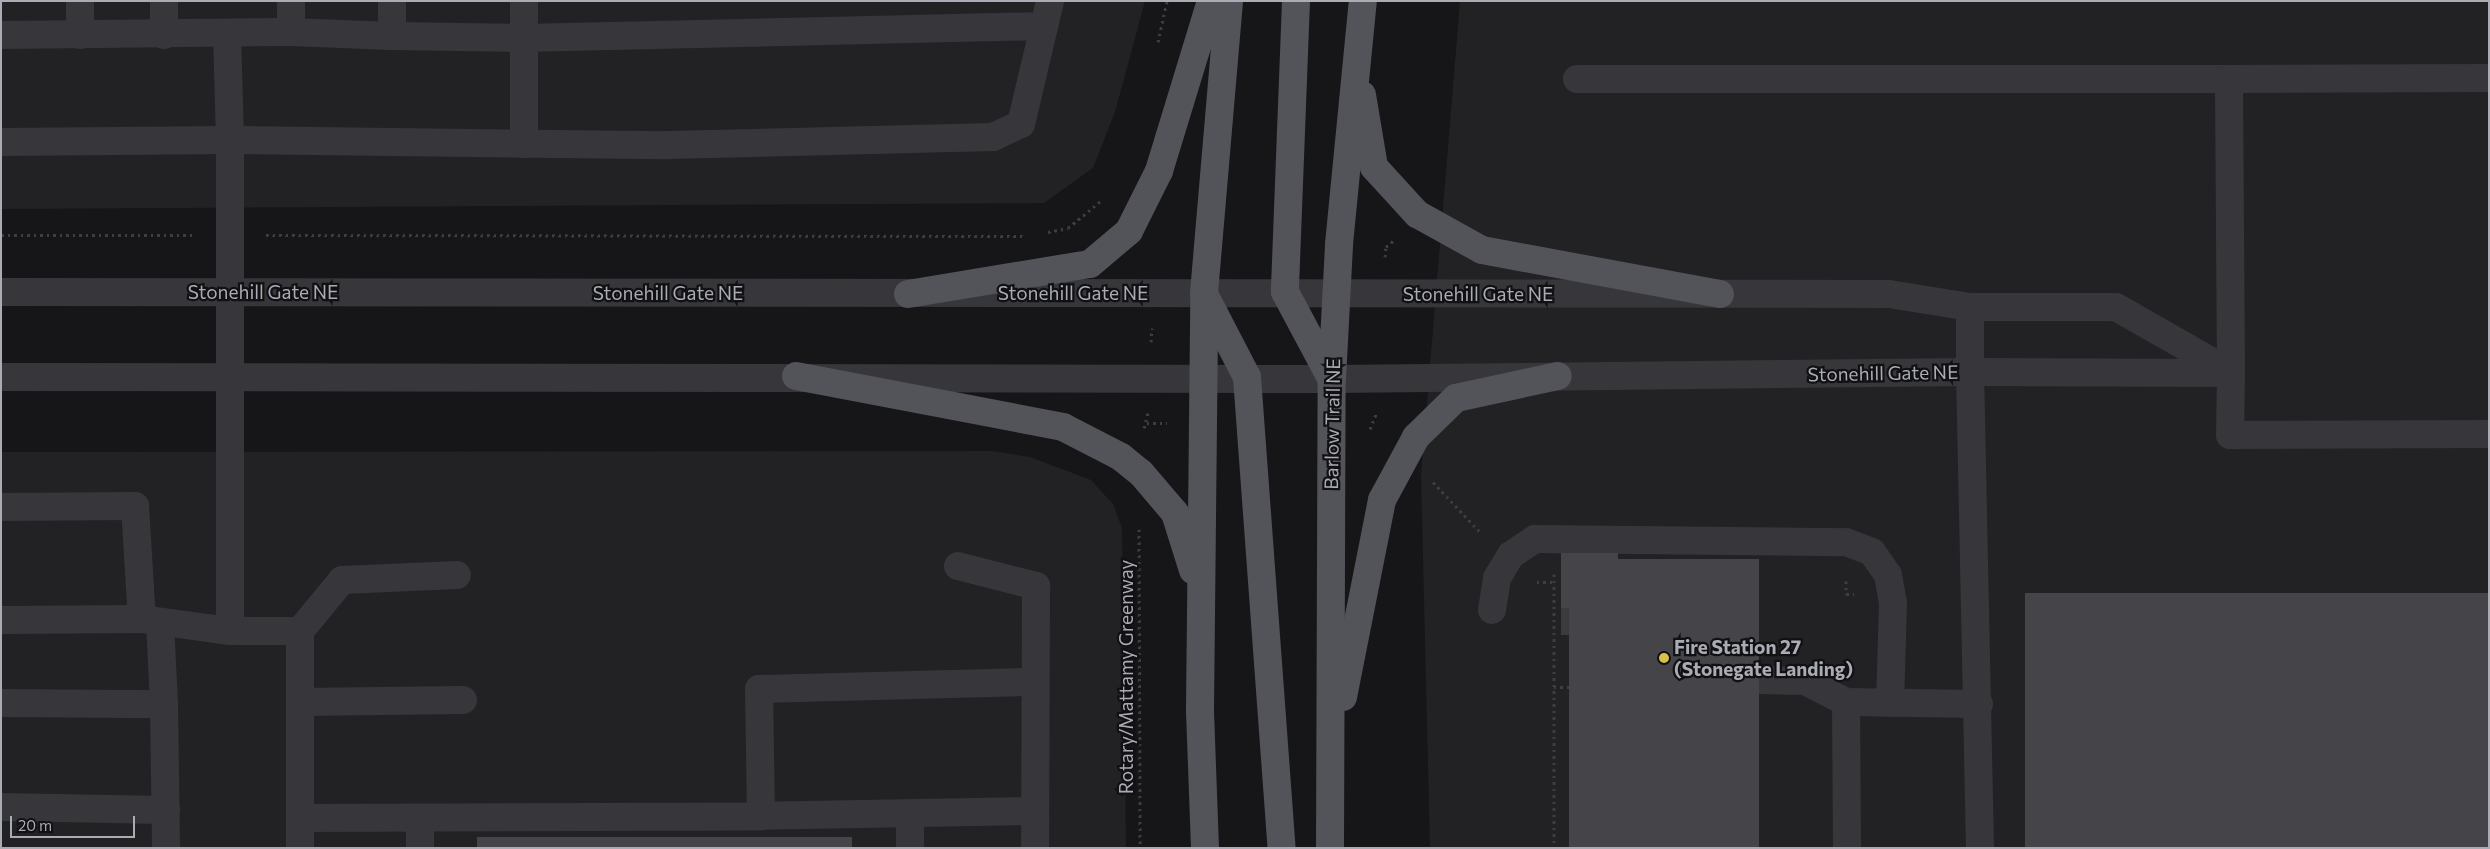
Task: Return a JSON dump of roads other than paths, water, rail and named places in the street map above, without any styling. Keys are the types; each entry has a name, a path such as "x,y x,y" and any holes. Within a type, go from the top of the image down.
{"main road":[{"path":"908,294 1090,264 1129,231 1158,171 1210,1"},
{"path":"1205,848 1200,709 1204,293 1230,1"},
{"path":"1296,1 1285,292 1332,379"},
{"name":"Barlow Trail NE","path":"1330,848 1332,379 1335,294 1355,56 1363,1"},
{"path":"1355,56 1374,167 1416,214 1482,250 1720,294"},
{"path":"1204,293 1247,377 1282,848"},
{"path":"796,376 1062,427 1121,457 1141,473 1175,513 1202,595"},
{"path":"1330,760 1382,500 1416,437 1456,398 1558,376"}],"street":[{"path":"80,1 80,35"},
{"path":"164,1 164,35"},
{"path":"291,1 291,32"},
{"path":"392,1 392,36"},
{"path":"524,1 524,144"},
{"path":"1,34 227,35 291,32 523,38 1047,14 1021,124 993,137 668,145 230,140 1,142"},
{"path":"227,35 230,140 227,208 232,235 227,377 230,631"},
{"path":"1577,79 2489,78"},
{"path":"2229,79 2230,435 2489,434"},
{"name":"Stonehill Gate NE","path":"1,292 1889,294 1970,307 1970,372 1332,379 1203,376 1,378"},
{"path":"1970,307 2116,307 2231,373"},
{"path":"1980,848 1979,704 1970,372 2231,373"},
{"path":"1,506 135,506 164,704 166,848"},
{"path":"1492,610 1497,578 1511,555 1535,539 1846,542 1872,552 1888,575 1893,603 1890,703"},
{"path":"958,566 1036,586 1035,848"},
{"path":"300,848 300,631 342,580 457,575"},
{"path":"1,620 151,620 230,631 300,631"},
{"path":"1759,680 1805,681 1846,702 1979,704"},
{"path":"761,816 759,689 1036,682"},
{"path":"300,702 463,700"},
{"path":"1846,702 1847,848"},
{"path":"1,703 164,704"},
{"path":"1,807 166,810"},
{"path":"300,818 761,816 1035,811"},
{"path":"910,814 910,848"},
{"path":"420,818 420,848"}],"place":[{"name":"Fire Station 27 (Stonegate Landing)","path":"1664,658"}]}
